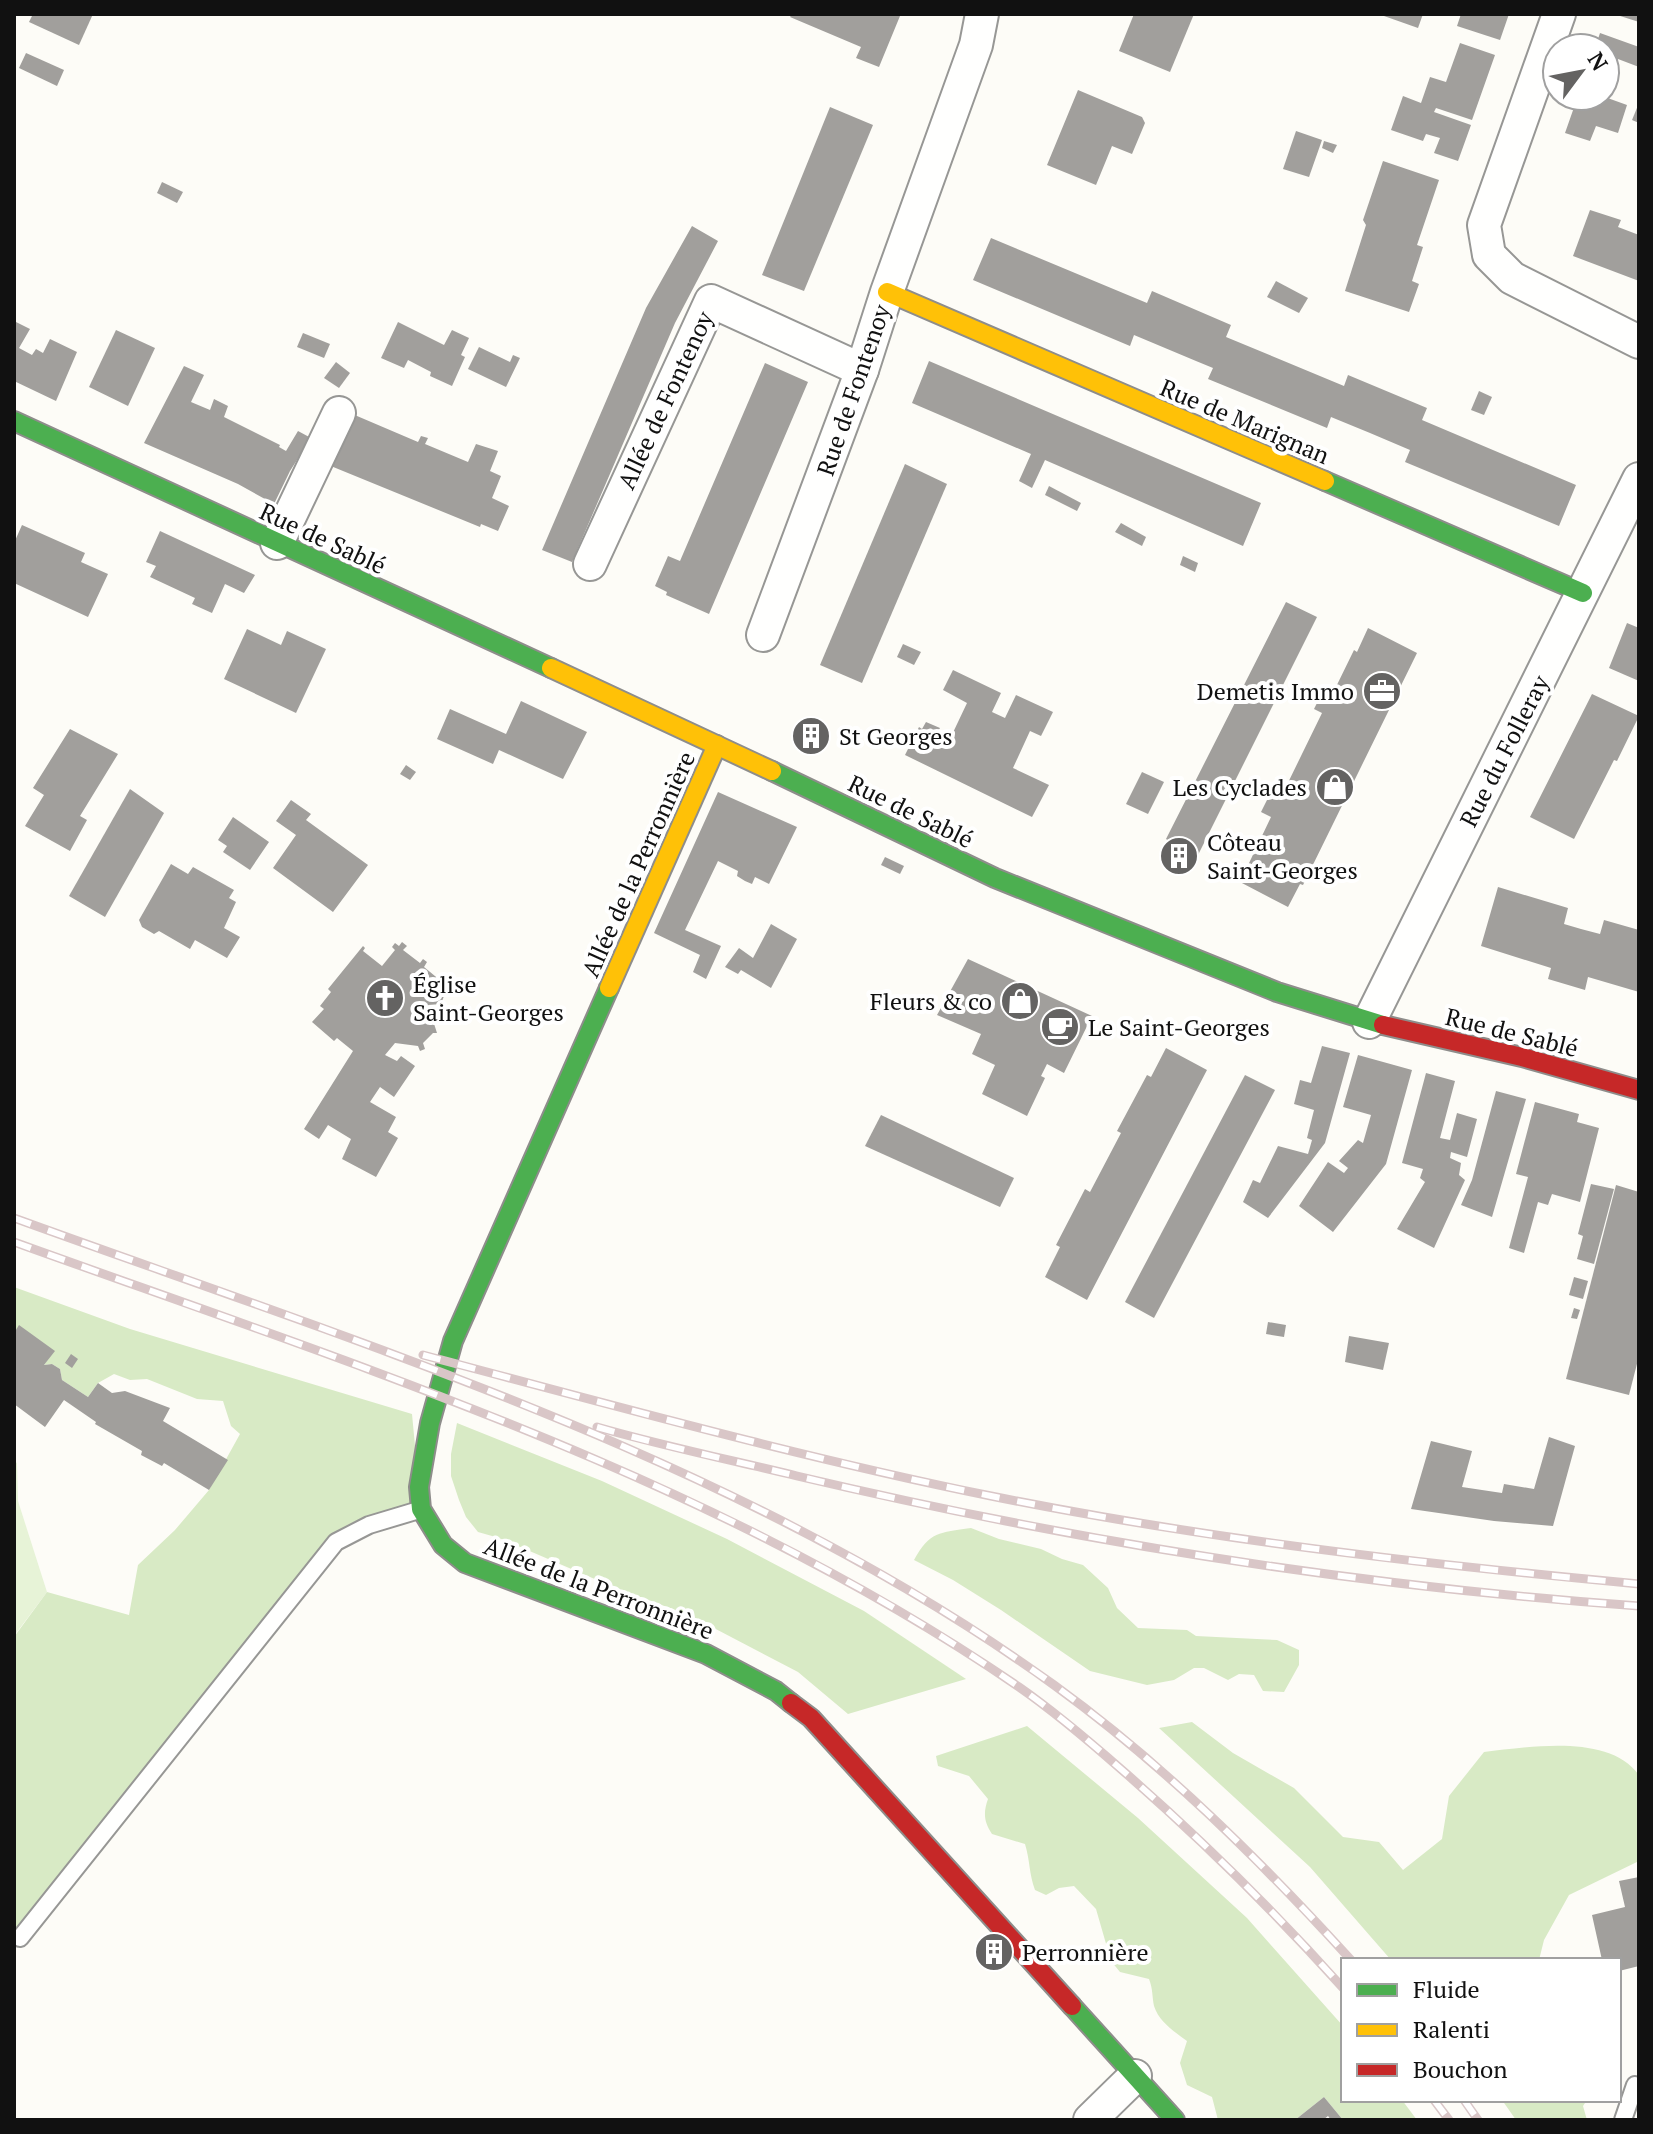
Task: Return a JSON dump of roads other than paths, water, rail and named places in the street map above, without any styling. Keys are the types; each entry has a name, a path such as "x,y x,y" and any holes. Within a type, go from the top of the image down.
{"street":[{"name":"Rue de Fontenoy","path":"763,635 862,370 976,45 982,14"},
{"path":"1559,14 1484,225 1489,255 1512,278 1639,342"},
{"name":"Rue de Marignan","path":"887,292 1583,593"},
{"name":"Allée de Fontenoy","path":"590,564 711,301 862,370"},
{"path":"277,543 339,413"},
{"name":"Rue de Sablé","path":"14,421 717,745 995,878 1277,992 1369,1022 1522,1057 1639,1090"},
{"name":"Rue du Folleray","path":"1369,1022 1639,479"},
{"name":"Allée de la Perronnière","path":"717,745 453,1341 422,1460 419,1487 421,1509 443,1545 465,1563 706,1654 776,1691 811,1718 1175,2120"},
{"path":"1090,2120 1135,2076"}],"lane":[{"path":"20,1938 336,1542 369,1525 421,1509"},
{"path":"1623,2120 1635,2085"}],"railway":[{"path":"14,1218 418,1363 551,1416 683,1473 811,1536 935,1606 1094,1715 1210,1815 1349,1958"},
{"path":"14,1242 273,1334 532,1433 658,1487 782,1547 903,1613 1019,1687 1097,1748 1236,1875 1341,1986"},
{"path":"423,1355 777,1447 991,1496 1152,1525 1314,1549 1639,1584"},
{"path":"597,1427 901,1499 1110,1540 1321,1573 1639,1606"},
{"path":"1436,2102 1449,2120"},
{"path":"1465,2102 1478,2120"}],"place":[{"name":"Demetis Immo","path":"1382,691"},
{"name":"St Georges","path":"811,736"},
{"name":"Les Cyclades","path":"1335,787"},
{"name":"Côteau Saint-Georges","path":"1179,856"},
{"name":"Église Saint-Georges","path":"385,998"},
{"name":"Fleurs & co","path":"1020,1001"},
{"name":"Le Saint-Georges","path":"1060,1027"},
{"name":"Perronnière","path":"994,1952"}]}
